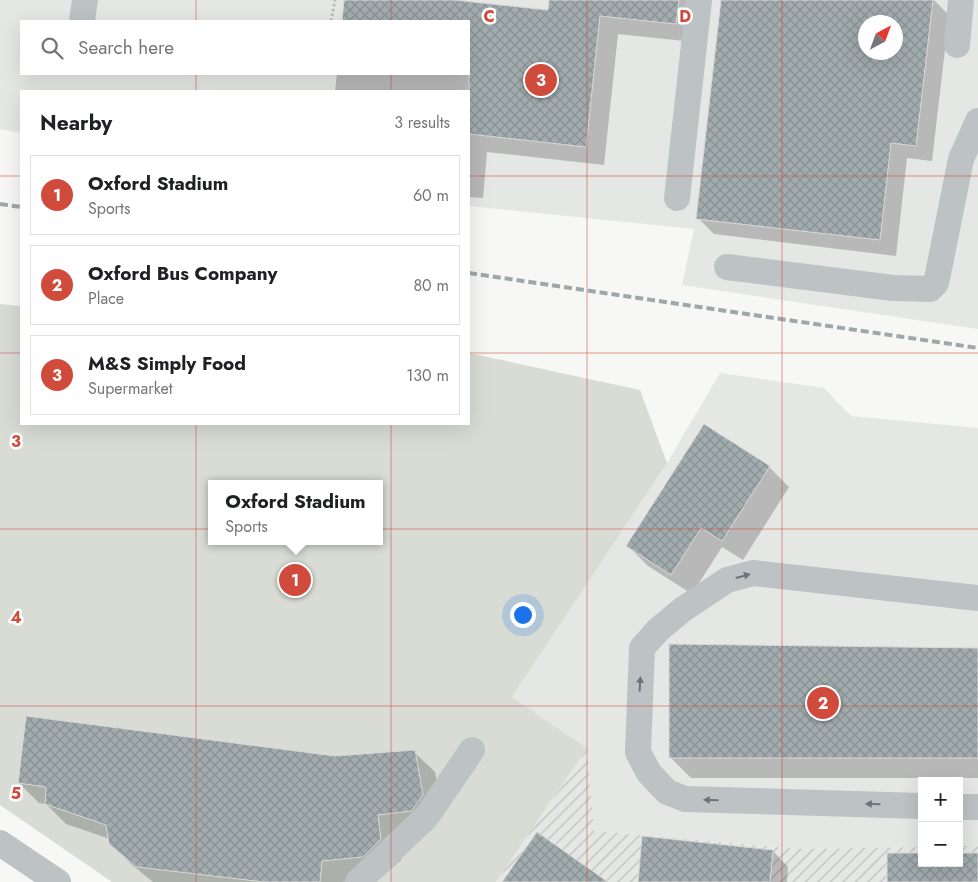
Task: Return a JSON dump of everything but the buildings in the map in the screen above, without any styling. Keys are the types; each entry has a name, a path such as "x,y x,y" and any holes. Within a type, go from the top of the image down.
{"street":[{"path":"82,20 85,0"},
{"path":"677,198 699,0"},
{"path":"957,45 961,0"},
{"path":"727,267 893,288 930,290 936,283 961,160 978,122"},
{"path":"918,806 685,799 667,792 649,773 638,752 642,648 658,630 682,610 727,580 753,573 978,598"},
{"path":"358,882 427,816 472,750"},
{"path":"963,807 978,807"},
{"path":"0,842 58,882"}],"path":[{"path":"331,20 335,0"}],"shaded area":[{"path":"0,0 978,0 978,329 682,285 694,229 470,206 470,90 20,90 20,133 0,129"},
{"path":"0,304 20,306 20,425 470,425 470,353 640,390 667,463 512,697 587,748 496,882 112,882 0,805"},
{"path":"720,373 824,388 851,416 978,428 978,846 963,846 963,777 918,777 918,847 799,849 594,831 587,748 512,697 667,463"},
{"path":"587,748 594,831 799,849 918,847 918,867 963,867 963,846 978,846 978,882 496,882"}],"railway":[{"path":"0,204 20,207"},
{"path":"470,273 978,348"}],"place":[{"name":"M&S Simply Food","path":"541,80"},
{"name":"Oxford Stadium","path":"295,580"},
{"name":"Oxford Bus Company","path":"823,703"}]}
